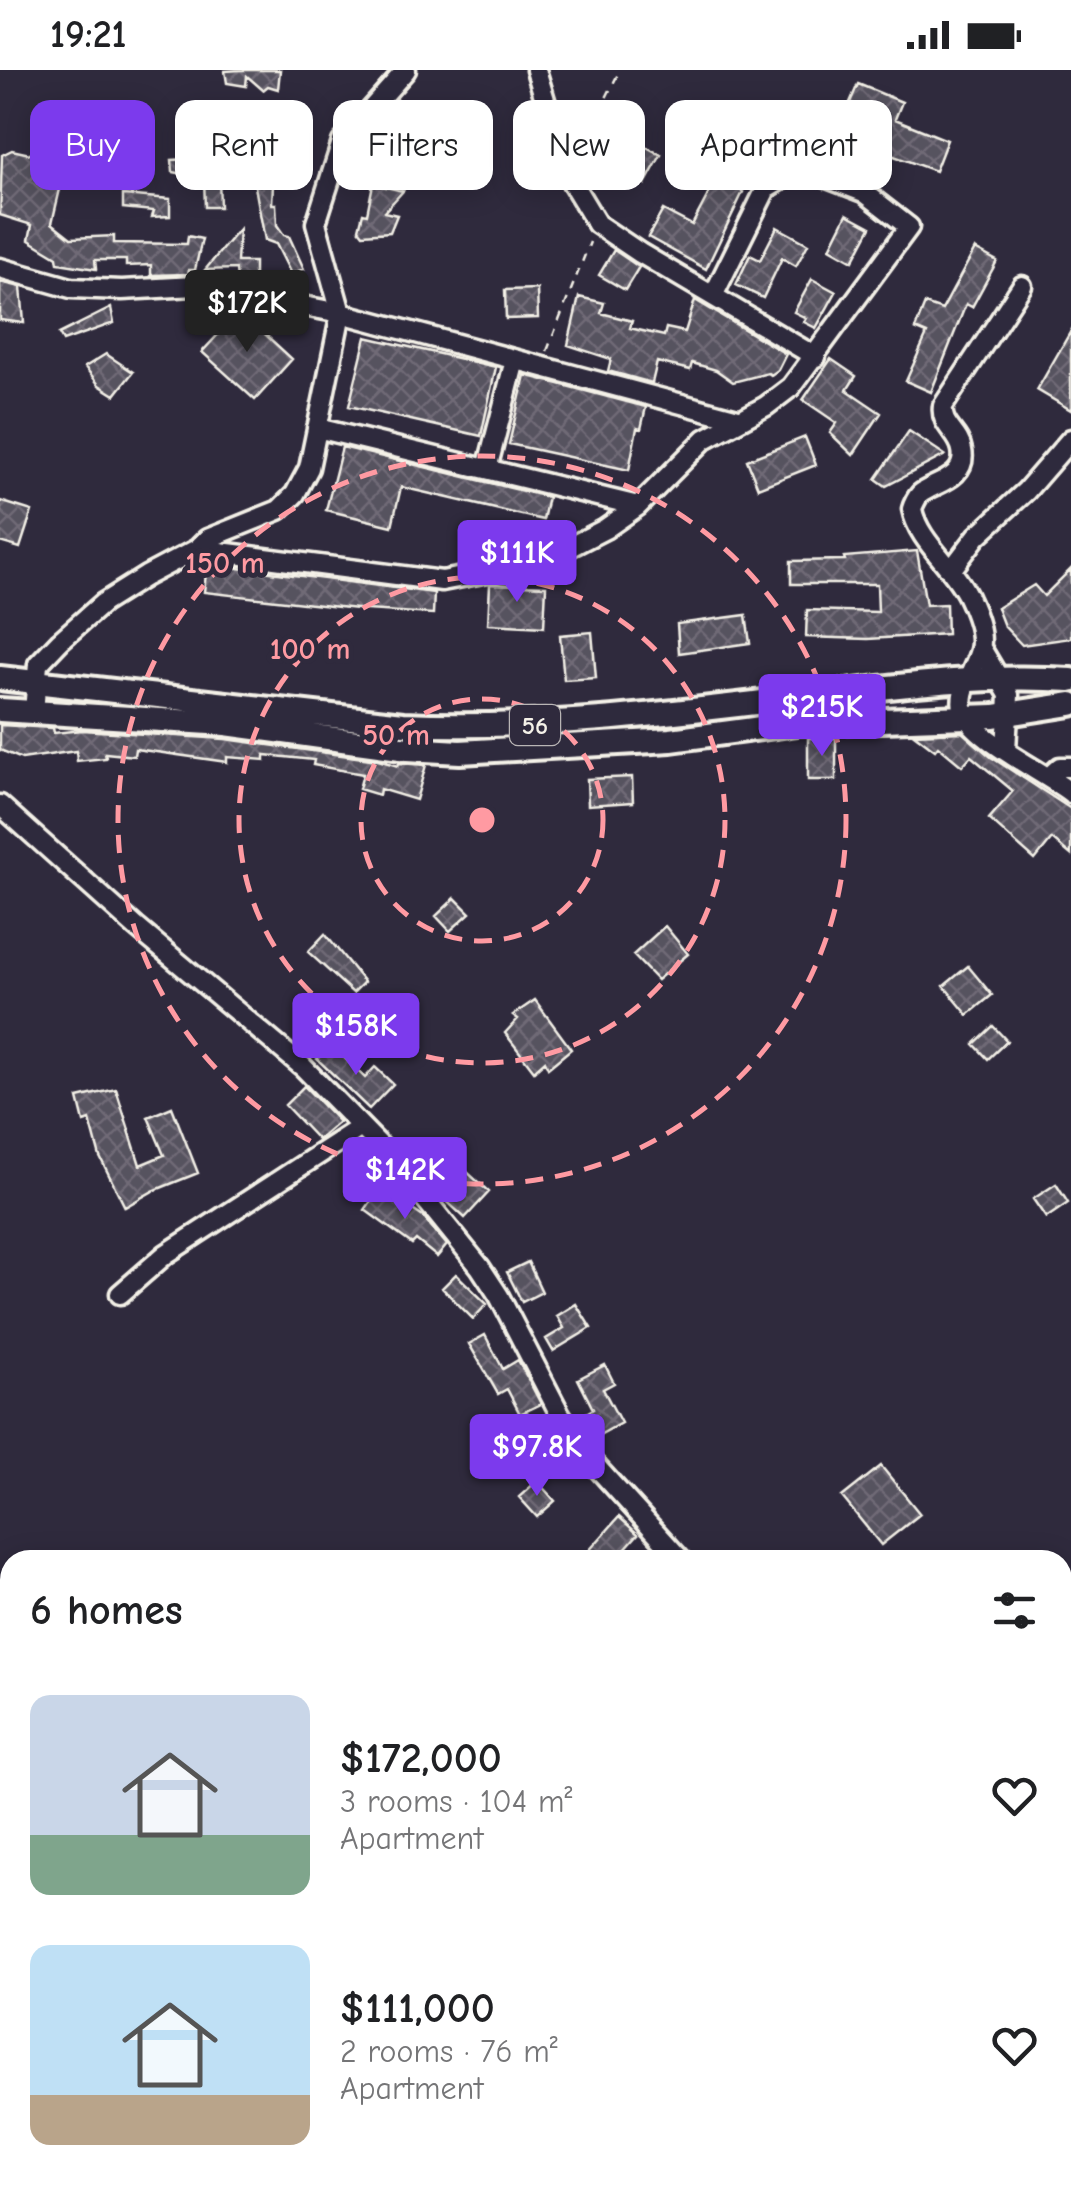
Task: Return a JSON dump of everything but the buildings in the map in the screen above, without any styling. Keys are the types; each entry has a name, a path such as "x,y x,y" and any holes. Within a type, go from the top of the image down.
{"main road":[{"name":"56","path":"0,678 403,724 472,726 526,726 678,712 968,679 1071,680"},
{"name":"56","path":"0,710 226,724 408,749 460,752 671,740 798,723 1010,714 1071,704"}],"street":[{"path":"34,712 38,664 103,603 198,550 207,539 279,510 294,494 309,468 342,312 316,223 342,142 406,70"},
{"path":"536,70 545,100"},
{"path":"198,550 442,581 509,568 566,549 605,530 638,506 705,439 766,406 790,387 908,227 864,192 801,168 766,188 713,296"},
{"path":"576,190 597,224 816,356"},
{"path":"0,268 70,288 196,286 342,312 738,419"},
{"path":"1022,286 943,406 944,422 962,450 961,465 942,486 921,493 912,508 925,536 952,568 980,630 981,648 963,698 966,716 990,741 1071,793"},
{"path":"486,469 515,360"},
{"path":"317,428 638,506"},
{"path":"952,568 976,536 1026,490 1071,439"},
{"path":"981,648 1009,695 1006,750"},
{"path":"1050,776 1071,766"},
{"path":"0,805 136,927 303,1066 392,1158 500,1296 560,1414 593,1463 672,1550"},
{"path":"120,1294 166,1254 361,1127"}],"path":[{"path":"605,100 620,70"},
{"path":"541,367 597,224"}]}
